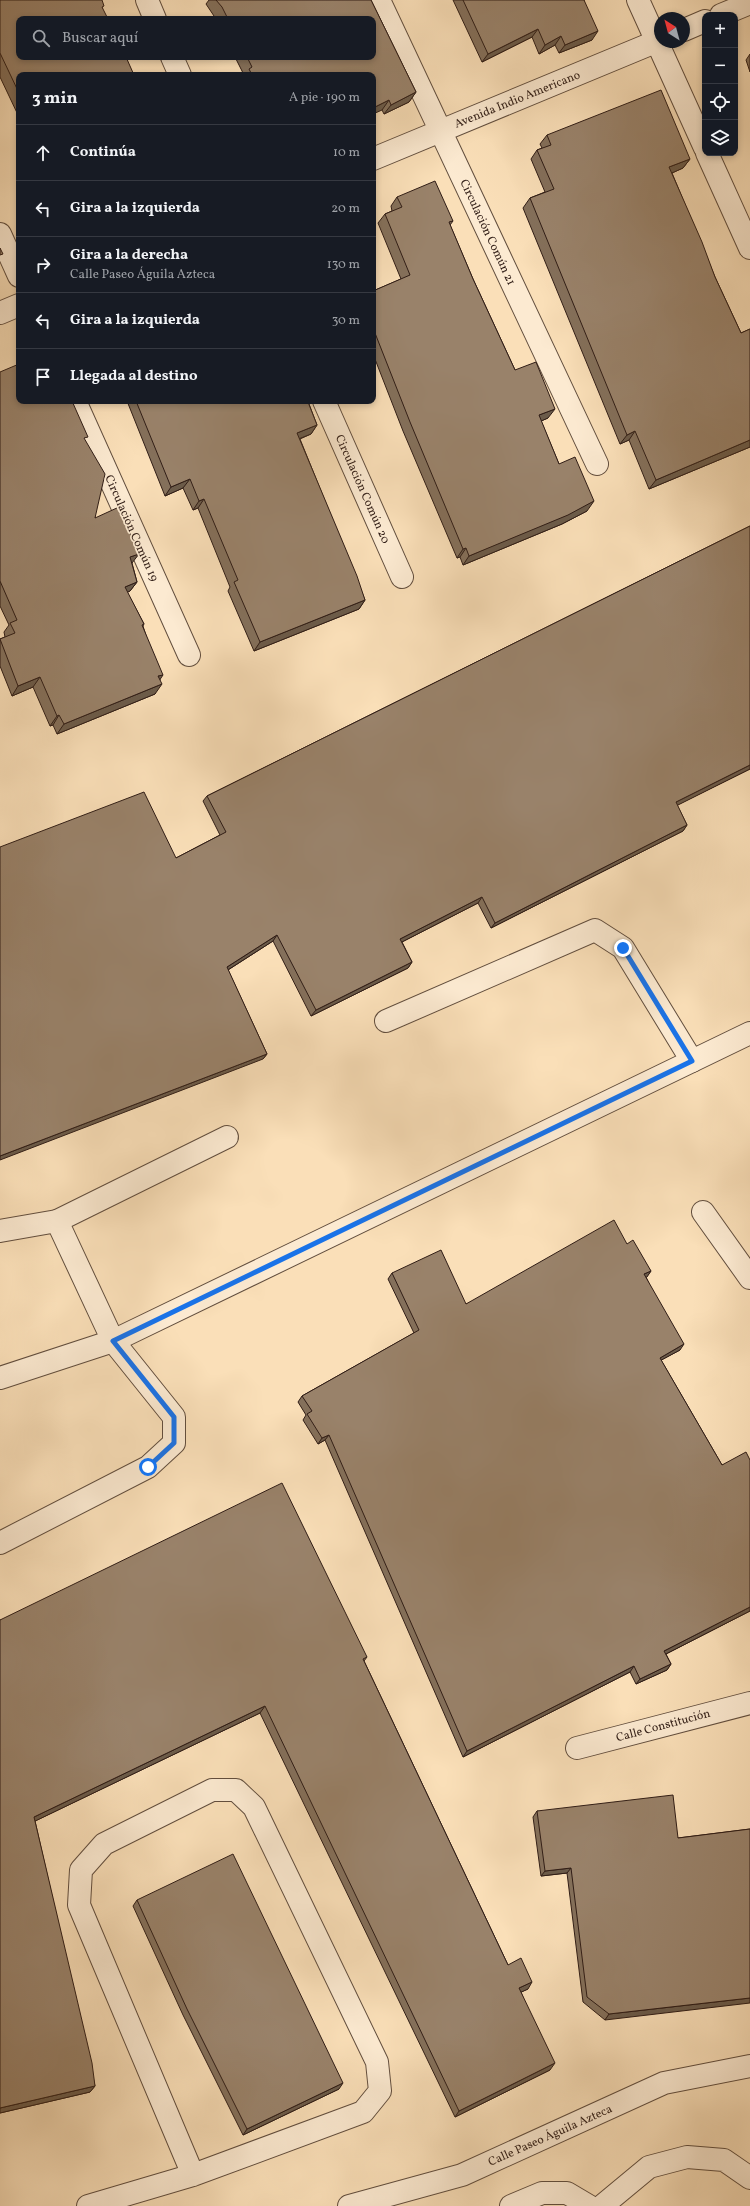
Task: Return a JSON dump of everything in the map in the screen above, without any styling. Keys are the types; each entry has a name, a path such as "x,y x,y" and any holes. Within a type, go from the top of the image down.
{"street":[{"path":"147,0 155,16"},
{"name":"Circulación Común 21","path":"380,0 597,464"},
{"path":"638,0 654,33"},
{"path":"728,12 750,3"},
{"path":"690,27 702,22"},
{"name":"Avenida Indio Americano","path":"376,158 654,43"},
{"path":"661,48 702,141"},
{"path":"173,60 179,72"},
{"path":"708,156 750,248"},
{"path":"0,234 16,269"},
{"path":"0,313 16,306"},
{"name":"Circulación Común 19","path":"76,404 189,655"},
{"name":"Circulación Común 20","path":"325,404 402,577"},
{"path":"386,1021 595,930 623,948 692,1061"},
{"path":"0,1378 113,1341 750,1033"},
{"path":"0,1232 57,1221 226,1137"},
{"path":"703,1212 750,1278"},
{"path":"0,1544 148,1467 174,1443 174,1417 113,1341 57,1221"},
{"name":"Calle Constitución","path":"577,1748 750,1703"},
{"path":"88,2206 193,2175 363,2112 380,2091 377,2062 254,1807 236,1790 212,1790 104,1844 81,1870 79,1905 193,2175"},
{"name":"Calle Paseo Águila Azteca","path":"349,2206 462,2175 664,2083 750,2066"},
{"path":"602,2206 649,2167 687,2158 724,2160 750,2178"},
{"path":"510,2206 542,2193 567,2193 589,2206"}],"building":[{"path":"0,0 102,0 104,6 102,7 106,16 16,16 16,60 127,60 133,72 16,72 16,87 0,53"},
{"path":"216,0 371,0 416,92 391,105 389,100 376,106 376,72 250,72 249,69 252,67 248,60 376,60 376,16 226,16"},
{"path":"463,0 584,0 598,31 565,45 561,36 545,45 538,29 488,54"},
{"path":"661,90 690,159 669,167 702,242 715,277 741,333 750,329 750,440 656,480 635,431 627,435 530,198 554,189 537,150 551,145 547,135"},
{"path":"435,181 453,221 449,222 473,279 515,370 536,362 555,409 539,415 559,464 575,457 594,501 568,515 469,556 466,548 463,549 376,336 376,290 410,275 385,214 402,207 397,197"},
{"path":"0,248 3,254 0,255"},
{"path":"16,365 16,404 73,404 88,437 84,438 105,474 95,518 119,507 139,554 130,557 137,582 125,587 144,624 142,625 163,675 158,676 162,684 64,724 59,715 57,716 40,677 18,686 0,639 15,633 10,623 17,620 0,581 0,372"},
{"path":"137,404 309,404 317,425 297,433 357,576 365,600 260,642 234,582 238,580 204,499 199,501 190,479 171,487"},
{"path":"750,526 750,765 676,802 687,825 495,923 482,897 400,939 412,962 316,1010 277,935 227,967 267,1054 0,1156 0,847 144,792 176,858 226,832 207,796"},
{"path":"614,1220 627,1244 633,1240 651,1271 644,1274 684,1344 660,1358 722,1465 746,1452 750,1460 750,1607 664,1651 671,1664 640,1679 634,1666 467,1751 329,1435 322,1438 307,1414 312,1411 302,1396 419,1330 392,1273 441,1250 466,1304"},
{"path":"282,1483 367,1657 363,1659 508,1965 521,1958 532,1982 519,1988 555,2063 459,2111 265,1706 34,1817 92,2063 95,2086 0,2108 0,1620"},
{"path":"673,1795 678,1838 750,1829 750,1998 609,2014 587,1997 571,1868 545,1871 537,1811"},
{"path":"233,1854 343,2083 247,2129 187,2009 137,1900"}],"route":[{"path":"148,1467 174,1443 174,1417 113,1341 692,1061 623,948"}]}
